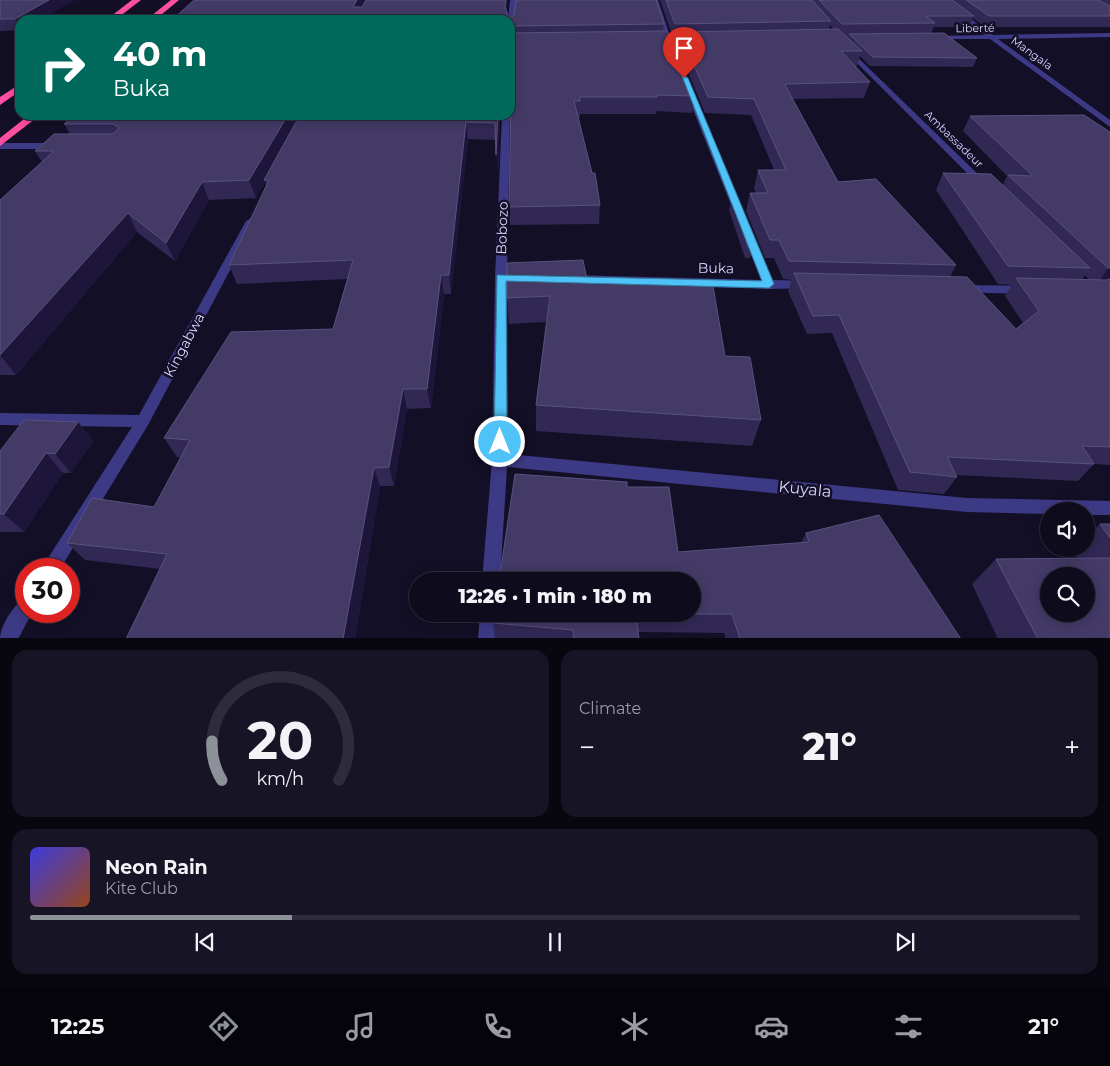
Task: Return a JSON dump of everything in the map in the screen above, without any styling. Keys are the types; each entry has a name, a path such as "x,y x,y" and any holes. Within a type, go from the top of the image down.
{"highway":[{"path":"117,15 137,0"},
{"path":"156,15 175,0"},
{"path":"0,102 15,91"},
{"path":"0,145 29,120"}],"street":[{"path":"511,15 513,0"},
{"path":"655,0 677,61"},
{"name":"Mangala","path":"941,0 1110,124"},
{"name":"Liberté","path":"923,38 1110,35"},
{"name":"Ambassadeur","path":"837,40 994,194"},
{"path":"685,79 769,284"},
{"name":"Bobozo","path":"492,572 500,460 501,278 506,120"},
{"path":"0,145 65,146"},
{"name":"Kingabwa","path":"57,558 143,421 256,211"},
{"path":"501,278 531,278"},
{"name":"Buka","path":"560,279 818,286"},
{"path":"946,288 1034,290"},
{"path":"0,419 143,421"},
{"name":"Kuyala","path":"500,460 967,505 1110,508"},
{"path":"487,638 488,622"},
{"path":"7,638 16,623"}],"building":[{"path":"0,0 49,0 22,15 15,15 15,19 0,19"},
{"path":"194,0 357,0 353,7 362,7 366,0 506,0 505,6 508,15 178,15"},
{"path":"516,0 656,0 664,24 515,26 514,15"},
{"path":"666,0 812,0 831,21 675,24"},
{"path":"819,0 952,0 974,16 926,16 935,23 842,24"},
{"path":"966,0 1098,0 1110,6 1110,16 989,16"},
{"path":"838,29 862,51 841,51 870,82 785,85 838,182 876,179 956,265 789,261 779,240 770,240 750,193 768,193 758,170 786,170 754,99 708,97 679,32"},
{"path":"667,31 695,96 580,97 580,101 574,101 592,173 595,173 600,205 509,207 511,120 515,120 515,33"},
{"path":"944,33 977,58 873,57 849,34"},
{"path":"1084,115 1110,132 1110,268 1008,175 1033,176 970,116"},
{"path":"68,120 285,120 249,180 202,182 166,243 128,213 0,355 0,200 54,151 35,151 54,134 112,134 118,130 118,127 113,124 64,124"},
{"path":"297,120 498,120 496,155 495,123 466,122 449,275 441,275 427,389 403,389 389,467 374,468 343,638 126,638 167,554 67,543 92,498 154,507 190,440 164,438 231,332 333,329 353,260 229,265 269,180 264,180"},
{"path":"943,173 991,174 1090,268 1008,266"},
{"path":"732,200 734,200 753,247 748,247"},
{"path":"583,260 587,280 713,286 725,356 750,357 761,420 536,405 550,296 507,298 507,263"},
{"path":"794,273 967,277 1016,329 1039,311 1016,278 1110,279 1110,447 1082,446 1094,464 947,457 957,477 910,472 839,315 813,316"},
{"path":"24,420 78,422 55,454 46,453 4,514 0,514 0,451"},
{"path":"515,474 627,482 627,487 669,487 678,552 809,542 806,533 879,515 960,638 740,638 732,614 701,614 701,572 500,572"},
{"path":"1100,524 1110,524 1110,538"},
{"path":"1110,558 1110,638 1037,638 996,559"},
{"path":"637,622 639,638 574,638 573,630 493,623"}],"route":[{"path":"500,442 501,278 769,284 684,78"}]}
